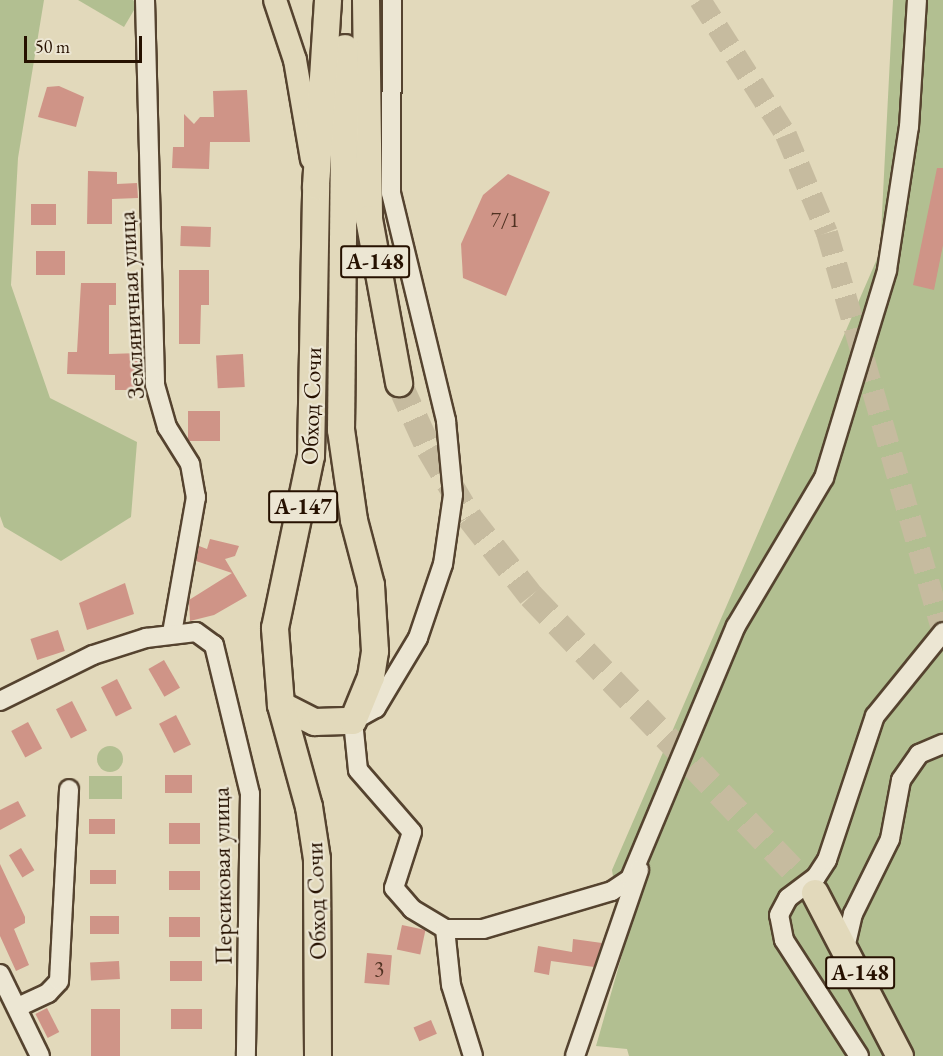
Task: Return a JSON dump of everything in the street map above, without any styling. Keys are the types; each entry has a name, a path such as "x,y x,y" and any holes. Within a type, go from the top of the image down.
{"highway":[{"name":"Обход Сочи","path":"318,1056 317,859 309,807 281,705 279,596 311,456 316,186 328,0"},
{"name":"А-147","path":"346,0 341,430 375,629 371,677 353,721"},
{"name":"А-148","path":"366,0 365,139 370,231 399,383"},
{"path":"281,705 315,722 353,721"},
{"name":"А-148","path":"820,901 846,944 900,1056"}],"main road":[{"path":"275,0 295,60 316,186"}],"street":[{"name":"Земляничная улица","path":"145,0 155,385 167,427 190,464 196,497 172,633"},
{"path":"392,0 392,193 446,421 453,495 444,564 418,638 376,708 353,721 358,770 412,832 394,888 412,909 445,929 483,929 612,891 630,879 645,853"},
{"path":"576,1056 645,853 736,626 811,504 837,439 887,270 909,127 917,0"},
{"name":"Персиковая улица","path":"0,701 93,655 172,633 196,632 214,645 250,794 246,1056"},
{"path":"860,1056 784,940 779,915 788,898 816,877 827,860 875,716 943,632"},
{"path":"846,944 856,906 890,839 906,771 919,754 943,744"},
{"path":"18,1007 48,993 59,981 69,789"},
{"path":"820,901 856,906"},
{"path":"445,929 451,985 473,1056"},
{"path":"0,974 40,1056"}],"green space":[{"path":"0,0 44,0 18,158 11,285 50,398 137,442 131,517 61,561 4,527 0,516"},
{"path":"78,0 133,0 137,5 124,27"},
{"path":"893,0 943,0 943,1056 629,1056 627,1049 596,1046 624,948 612,870 880,252"},
{"path":"110,746 119,750 123,759 119,768 110,772 101,768 97,759 101,750"},
{"path":"89,776 122,776 122,799 89,799"}],"building":[{"path":"59,86 84,97 76,127 38,117 47,87"},
{"path":"247,90 250,142 210,142 209,169 172,168 173,147 184,147 184,114 194,124 200,117 214,117 213,91"},
{"path":"937,168 943,168 943,245 934,290 913,285"},
{"path":"88,171 117,172 117,184 137,183 138,198 112,199 112,224 87,224"},
{"path":"508,174 550,192 506,296 463,278 461,244 483,195"},
{"path":"31,204 56,204 56,225 31,225"},
{"path":"181,226 211,227 210,247 180,246"},
{"path":"36,251 65,251 65,275 36,275"},
{"path":"179,270 209,270 209,305 201,305 200,344 179,344"},
{"path":"81,283 116,283 116,305 109,305 109,354 140,353 141,390 115,390 115,375 67,374 68,352 77,352"},
{"path":"243,354 245,387 218,388 216,355"},
{"path":"188,411 220,411 220,441 188,441"},
{"path":"210,539 239,546 235,556 225,559 247,596 214,615 190,621 189,600 232,573 196,561 199,546 207,549"},
{"path":"125,583 134,614 87,630 79,603"},
{"path":"58,630 65,651 37,660 30,639"},
{"path":"164,660 180,688 164,697 148,669"},
{"path":"117,679 132,708 116,717 101,687"},
{"path":"72,701 87,730 71,739 56,709"},
{"path":"176,715 191,744 174,753 159,724"},
{"path":"28,722 42,748 25,757 11,731"},
{"path":"165,775 192,775 192,793 165,793"},
{"path":"18,801 26,816 0,830 0,810"},
{"path":"89,819 115,819 115,834 89,834"},
{"path":"169,823 200,823 200,844 169,844"},
{"path":"21,848 34,870 22,877 9,855"},
{"path":"0,864 25,917 25,923 14,929 29,965 16,971 0,936"},
{"path":"90,870 116,870 116,884 90,884"},
{"path":"169,871 200,871 200,890 169,890"},
{"path":"90,916 119,916 119,934 90,934"},
{"path":"169,917 200,917 200,937 169,937"},
{"path":"402,925 425,930 420,954 397,949"},
{"path":"573,939 602,943 594,967 551,961 549,975 534,972 538,946 572,952"},
{"path":"367,953 392,955 389,985 364,983"},
{"path":"119,961 120,979 91,980 90,963"},
{"path":"170,961 202,961 202,981 170,981"},
{"path":"47,1008 59,1032 48,1038 35,1014"},
{"path":"91,1009 120,1009 120,1056 91,1056"},
{"path":"171,1009 202,1009 202,1029 171,1029"},
{"path":"431,1020 437,1034 419,1041 414,1027"}],"tunnel":[{"path":"700,0 786,135 827,233 943,632"},
{"path":"399,383 429,449 469,517 531,596 815,893"}]}
